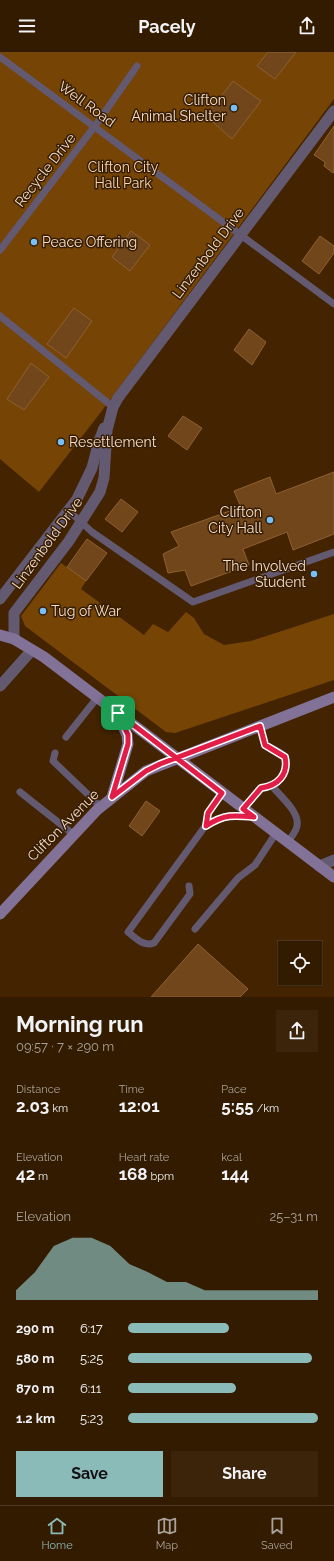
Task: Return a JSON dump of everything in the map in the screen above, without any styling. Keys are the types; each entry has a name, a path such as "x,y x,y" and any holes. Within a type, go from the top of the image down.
{"main road":[{"path":"0,634 14,639 44,657 334,877"},
{"name":"Clifton Avenue","path":"0,914 73,834 112,797 146,771 334,697"},
{"path":"112,797 128,744 128,735 118,713"}],"street":[{"name":"Linzenbold Drive","path":"0,599 69,510 87,481 99,441 112,411 238,232 334,111"},
{"name":"Linzenbold Drive","path":"14,639 14,614 82,522 100,492 104,478 107,430 112,411"},
{"path":"0,686 32,650"},
{"path":"319,866 334,860"}],"lane":[{"name":"Well Road","path":"0,57 334,304"},
{"name":"Recycle Drive","path":"0,250 95,126 137,66"},
{"path":"0,316 112,411"},
{"path":"69,510 104,540 193,602 334,552"},
{"path":"66,737 97,698"},
{"path":"243,809 261,788 272,786 281,779 286,762 285,757 282,754 265,745 260,726"},
{"path":"54,752 54,761 101,807"},
{"path":"272,786 294,813 297,819 297,825 288,842"},
{"path":"20,792 73,834"},
{"path":"206,826 208,813 222,793"},
{"path":"189,886 190,894 154,943 148,945 142,943 128,932 174,875 206,826 220,817 234,815 254,817"},
{"path":"195,929 238,878 255,865 276,833"}],"green space":[{"name":"Clifton City Hall Park","path":"0,52 334,52 334,99 101,412 39,492 0,459"},
{"path":"61,563 86,581 81,589 144,635 153,624 168,632 186,612 194,618 204,634 224,645 251,641 334,614 334,680 175,733 166,732 25,626 21,616"}],"building":[{"path":"268,52 296,52 275,79 257,66"},
{"name":"Clifton Animal Shelter","path":"233,81 261,101 232,139 206,116"},
{"path":"334,126 333,173 324,166 325,162 314,155"},
{"path":"131,231 150,245 130,271 112,257"},
{"path":"320,236 334,246 334,253 319,274 302,261"},
{"path":"74,308 92,321 66,358 47,344"},
{"path":"249,329 266,342 252,365 234,350"},
{"path":"31,363 49,377 24,410 7,399"},
{"path":"183,416 202,428 187,450 168,436"},
{"name":"Clifton City Hall","path":"334,472 334,534 293,550 287,532 243,549 249,565 191,586 185,570 168,573 163,554 179,546 171,532 241,507 234,491 270,477 276,494"},
{"path":"121,499 138,512 122,532 105,519"},
{"path":"87,539 107,553 86,581 67,567"},
{"path":"146,801 160,811 142,836 129,826"},
{"path":"198,944 248,989 240,997 151,997"}],"place":[{"name":"Clifton Animal Shelter","path":"234,108"},
{"name":"Peace Offering","path":"34,242"},
{"name":"Resettlement","path":"61,442"},
{"name":"Clifton City Hall","path":"270,520"},
{"name":"The Involved Student","path":"314,574"},
{"name":"Tug of War","path":"43,611"}],"route":[{"path":"118,713 128,735 128,744 112,797 146,771 160,764 177,758 260,726 265,745 285,757 286,762 281,779 272,786 261,788 243,809 254,817 234,815 220,817 206,826 208,813 222,793 177,758 118,713"}]}
